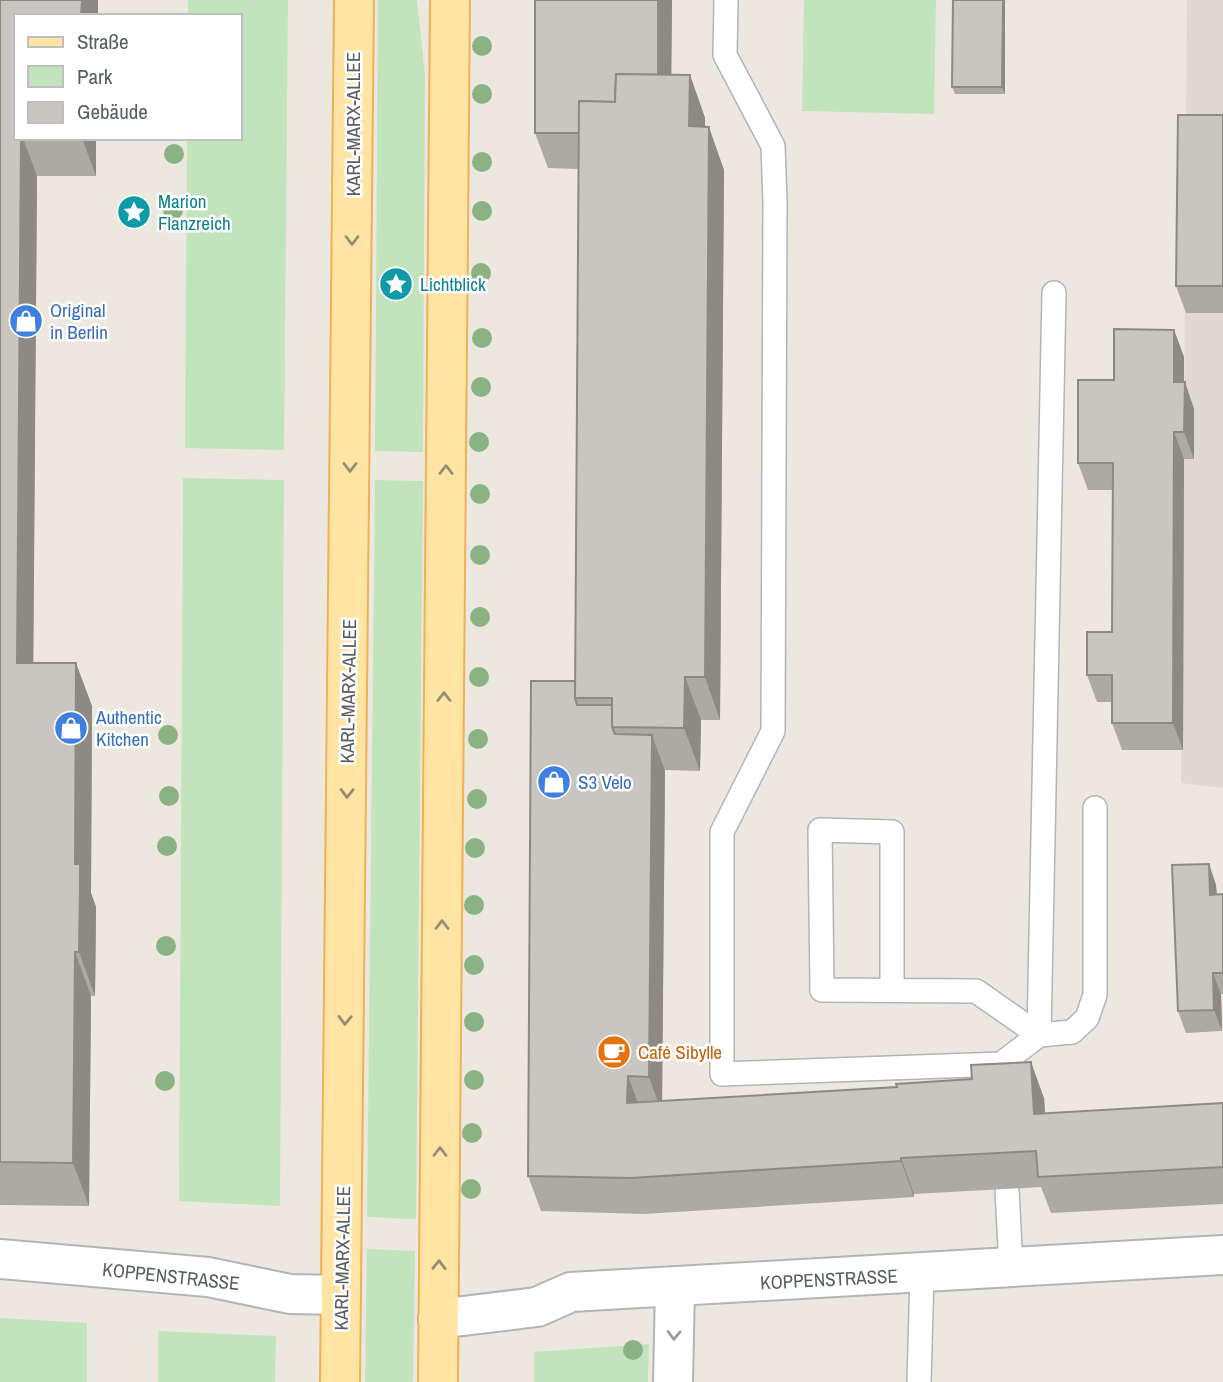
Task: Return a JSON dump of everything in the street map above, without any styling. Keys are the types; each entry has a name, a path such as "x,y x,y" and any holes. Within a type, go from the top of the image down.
{"main road":[{"name":"KARL-MARX-ALLEE","path":"340,1382 354,0"},
{"path":"438,1382 450,0"}],"street":[{"name":"KOPPENSTRASSE","path":"438,1319 537,1307 571,1292 1223,1255"},
{"name":"KOPPENSTRASSE","path":"0,1259 208,1277 290,1294 341,1295"},
{"path":"673,1382 675,1288"}],"lane":[{"path":"726,0 725,55 773,146 775,216 773,731 722,832 722,1074 1000,1063 1039,1035 1072,1032 1087,1018 1095,995 1095,808"},
{"path":"1039,1035 1054,293"},
{"path":"892,990 892,832 820,830 822,990 976,991 1039,1035"},
{"path":"1000,1063 1002,1088"},
{"path":"1007,1189 1011,1268"},
{"path":"919,1382 922,1273"}],"shaded area":[{"path":"1187,0 1223,0 1223,788 1181,783 1184,459 1194,458 1194,410 1184,409"}],"green space":[{"path":"188,0 288,0 284,450 185,448 187,140 242,140 242,14 188,14"},
{"path":"378,0 417,0 425,74 423,452 375,451"},
{"path":"804,0 936,0 934,114 802,111"},
{"path":"183,478 284,480 280,1206 179,1201"},
{"path":"375,480 423,481 416,1219 367,1217"},
{"path":"367,1249 415,1251 413,1382 365,1382"},
{"path":"0,1318 87,1323 87,1382 0,1382"},
{"path":"158,1331 276,1336 275,1382 158,1382"},
{"path":"649,1344 648,1382 534,1382 534,1352"}],"building":[{"path":"0,0 82,0 81,14 14,14 14,140 21,140 17,663 76,663 75,864 80,864 80,885 79,952 75,952 73,1163 0,1162"},
{"path":"535,0 658,0 658,75 616,74 615,102 579,101 579,133 535,133"},
{"path":"953,0 1003,0 1002,87 952,87"},
{"path":"616,74 690,75 689,126 709,127 705,677 685,677 684,728 612,727 612,698 575,698 579,101 615,102"},
{"path":"1178,115 1223,115 1223,286 1176,286"},
{"path":"1114,329 1174,330 1174,382 1185,382 1184,432 1174,432 1173,723 1112,723 1112,675 1087,675 1087,632 1112,632 1113,463 1078,463 1078,380 1114,380"},
{"path":"531,681 575,681 577,705 612,705 612,727 615,734 652,735 649,1077 628,1076 627,1103 897,1087 896,1084 972,1079 971,1065 1031,1062 1034,1114 1223,1103 1223,1167 1038,1177 1036,1151 631,1178 528,1176"},
{"path":"1209,864 1210,895 1223,894 1223,973 1213,973 1214,1010 1178,1011 1172,865"}],"place":[{"name":"Marion Flanzreich","path":"134,212"},
{"name":"Lichtblick","path":"396,284"},
{"name":"Original in Berlin","path":"26,321"},
{"name":"Authentic Kitchen","path":"71,728"},
{"name":"S3 Velo","path":"554,782"},
{"name":"Café Sibylle","path":"614,1052"}]}
